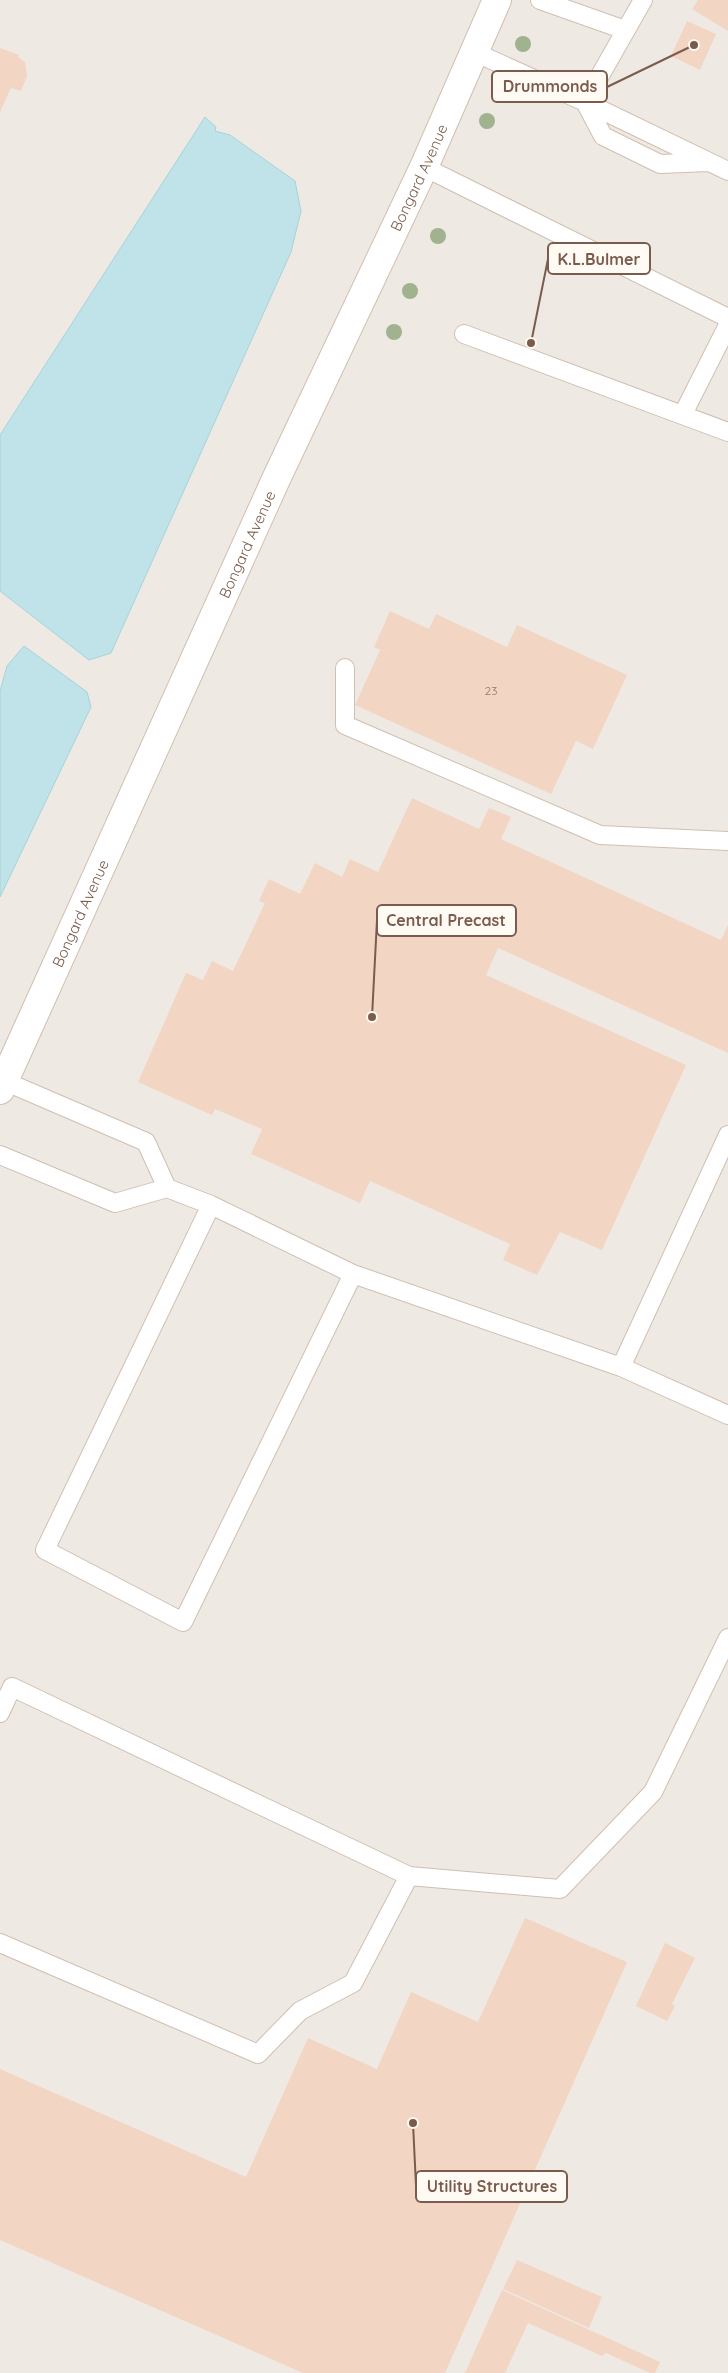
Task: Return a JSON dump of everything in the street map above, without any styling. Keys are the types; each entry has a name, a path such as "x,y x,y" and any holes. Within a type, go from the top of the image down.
{"street":[{"name":"Bongard Avenue","path":"2,1086 281,468 424,167 497,0"}],"lane":[{"path":"540,0 624,30"},
{"path":"585,102 624,30 643,0"},
{"path":"474,52 585,102 728,171"},
{"path":"585,102 603,136 660,164 710,162"},
{"path":"424,167 728,318"},
{"path":"683,414 728,325"},
{"path":"464,334 728,432"},
{"path":"345,668 345,725 600,835 728,842"},
{"path":"2,1086 146,1142 167,1188"},
{"path":"621,1367 728,1135"},
{"path":"0,1156 115,1203 167,1188 212,1205 354,1274 621,1367 728,1415"},
{"path":"212,1205 44,1550 183,1622 354,1274"},
{"path":"0,1713 12,1687 409,1876 560,1889 653,1792 728,1638"},
{"path":"0,1944 258,2054 300,2011 353,1983 409,1876"}],"shaded area":[{"path":"0,0 728,0 728,2373 0,2373"}],"water":[{"path":"205,117 216,127 215,131 230,135 295,181 301,211 291,252 111,653 89,660 0,591 0,435"},
{"path":"24,646 87,692 91,707 0,897 0,691 7,666"}],"building":[{"path":"698,0 728,0 728,31 692,9"},
{"path":"687,21 716,34 700,70 671,56"},
{"path":"0,48 19,55 18,57 25,62 27,76 21,91 11,88 0,112"},
{"path":"390,611 429,629 436,614 507,647 517,625 627,675 593,749 576,741 551,794 355,705 380,650 374,647"},
{"path":"412,798 479,829 489,808 511,817 501,839 721,940 728,925 728,1053 498,948 486,975 686,1065 602,1250 560,1232 537,1275 503,1260 510,1244 370,1181 360,1203 251,1154 262,1129 215,1109 212,1115 138,1082 186,973 203,980 212,961 233,971 265,903 259,901 269,879 300,894 315,863 342,877 350,859 378,872"},
{"path":"525,1918 627,1962 445,2373 303,2373 0,2240 0,2069 246,2177 308,2038 377,2069 411,1992 478,2022"},
{"path":"665,1943 695,1958 672,2004 675,2006 667,2021 636,2006"},
{"path":"517,2260 602,2297 589,2328 503,2289"},
{"path":"502,2290 660,2362 655,2373 650,2373 606,2353 602,2356 528,2323 505,2373 465,2373"}],"place":[{"name":"Drummonds","path":"694,45"},
{"name":"K.L.Bulmer","path":"531,343"},
{"name":"Central Precast","path":"372,1017"},
{"name":"Utility Structures","path":"413,2123"}]}
